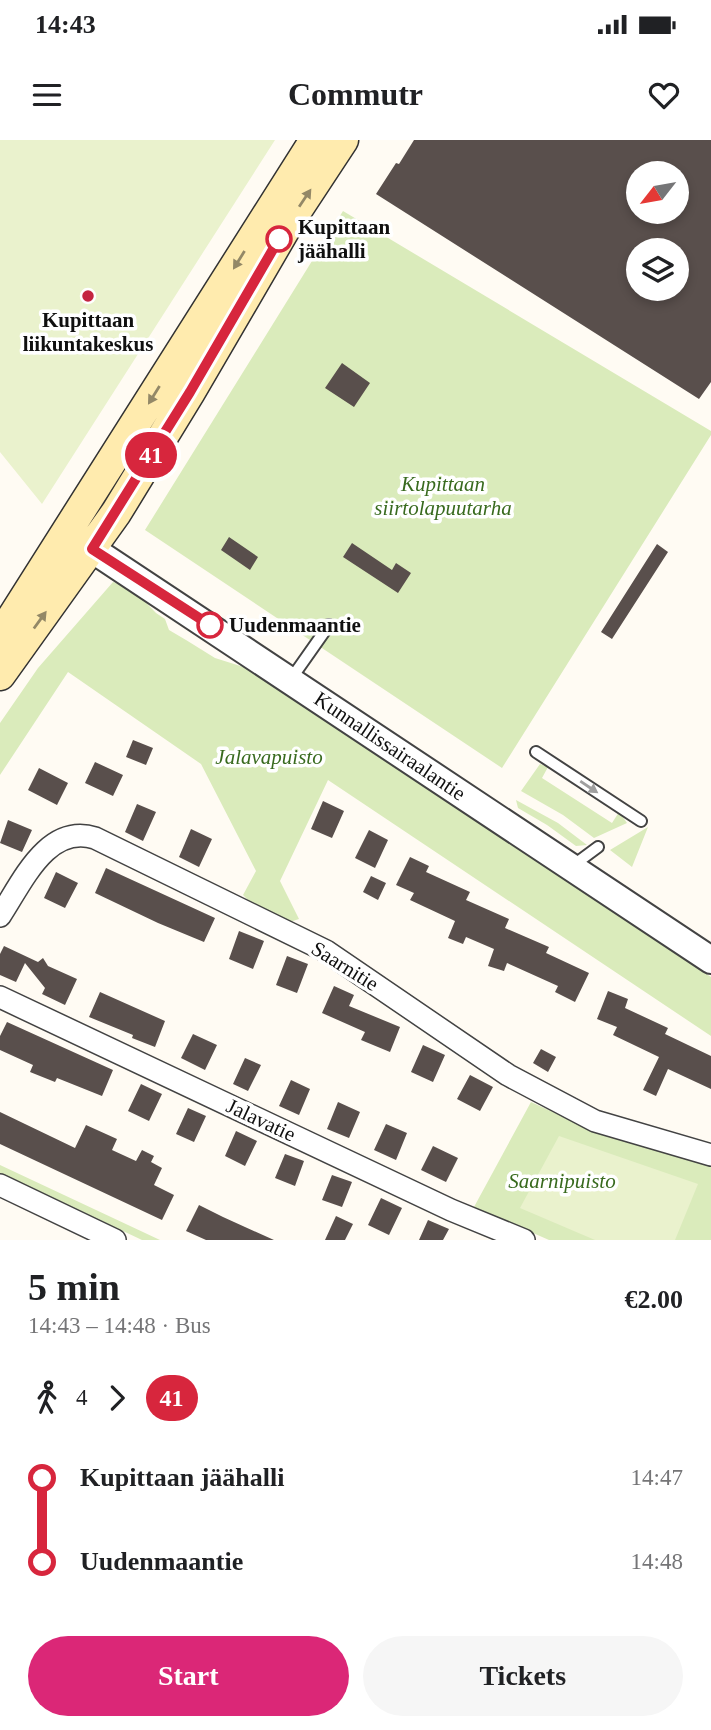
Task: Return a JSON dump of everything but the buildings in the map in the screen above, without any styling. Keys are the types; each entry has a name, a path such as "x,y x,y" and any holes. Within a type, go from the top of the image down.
{"main road":[{"path":"0,675 315,140"},
{"path":"0,637 79,541 190,392 289,222 343,140"}],"street":[{"name":"Kunnallissairaalantie","path":"79,541 711,960"},
{"name":"Saarnitie","path":"0,916 48,847 72,835 94,838 326,951 508,1075 595,1121 711,1155"},
{"name":"Jalavatie","path":"0,997 451,1210 524,1240"},
{"path":"0,1185 116,1240"}],"lane":[{"path":"290,679 329,625"},
{"path":"536,752 641,821"},
{"path":"571,867 598,847"}],"green space":[{"name":"Kupittaan liikuntakeskus","path":"0,140 275,140 42,504 0,452"},
{"name":"Kupittaan siirtolapuutarha","path":"343,211 711,431 711,435 502,768 145,530"},
{"name":"Jalavapuisto","path":"113,582 133,589 165,619 169,630 215,658 253,670 711,977 711,1036 328,780 280,881 299,919 290,922 253,905 243,895 256,871 201,764 68,672 0,775 0,723 38,668"},
{"path":"540,764 548,767 542,778 612,823 619,812 627,823 594,838 563,815 521,791"},
{"path":"516,800 558,823 587,845 576,846 518,808"},
{"path":"648,827 632,867 610,850"},
{"name":"Saarnipuisto","path":"531,1102 588,1128 711,1164 711,1240 549,1240 474,1207"},
{"path":"559,1136 698,1184 675,1240 595,1240 520,1208"},
{"path":"0,1165 160,1240 142,1240 0,1173"}],"bus line":[{"name":"41","path":"210,625 92,549 190,392 279,239"}],"place":[{"name":"Kupittaan jäähalli","path":"279,239"},
{"name":"Kupittaan liikuntakeskus","path":"88,296"},
{"name":"Uudenmaantie","path":"210,625"}]}
